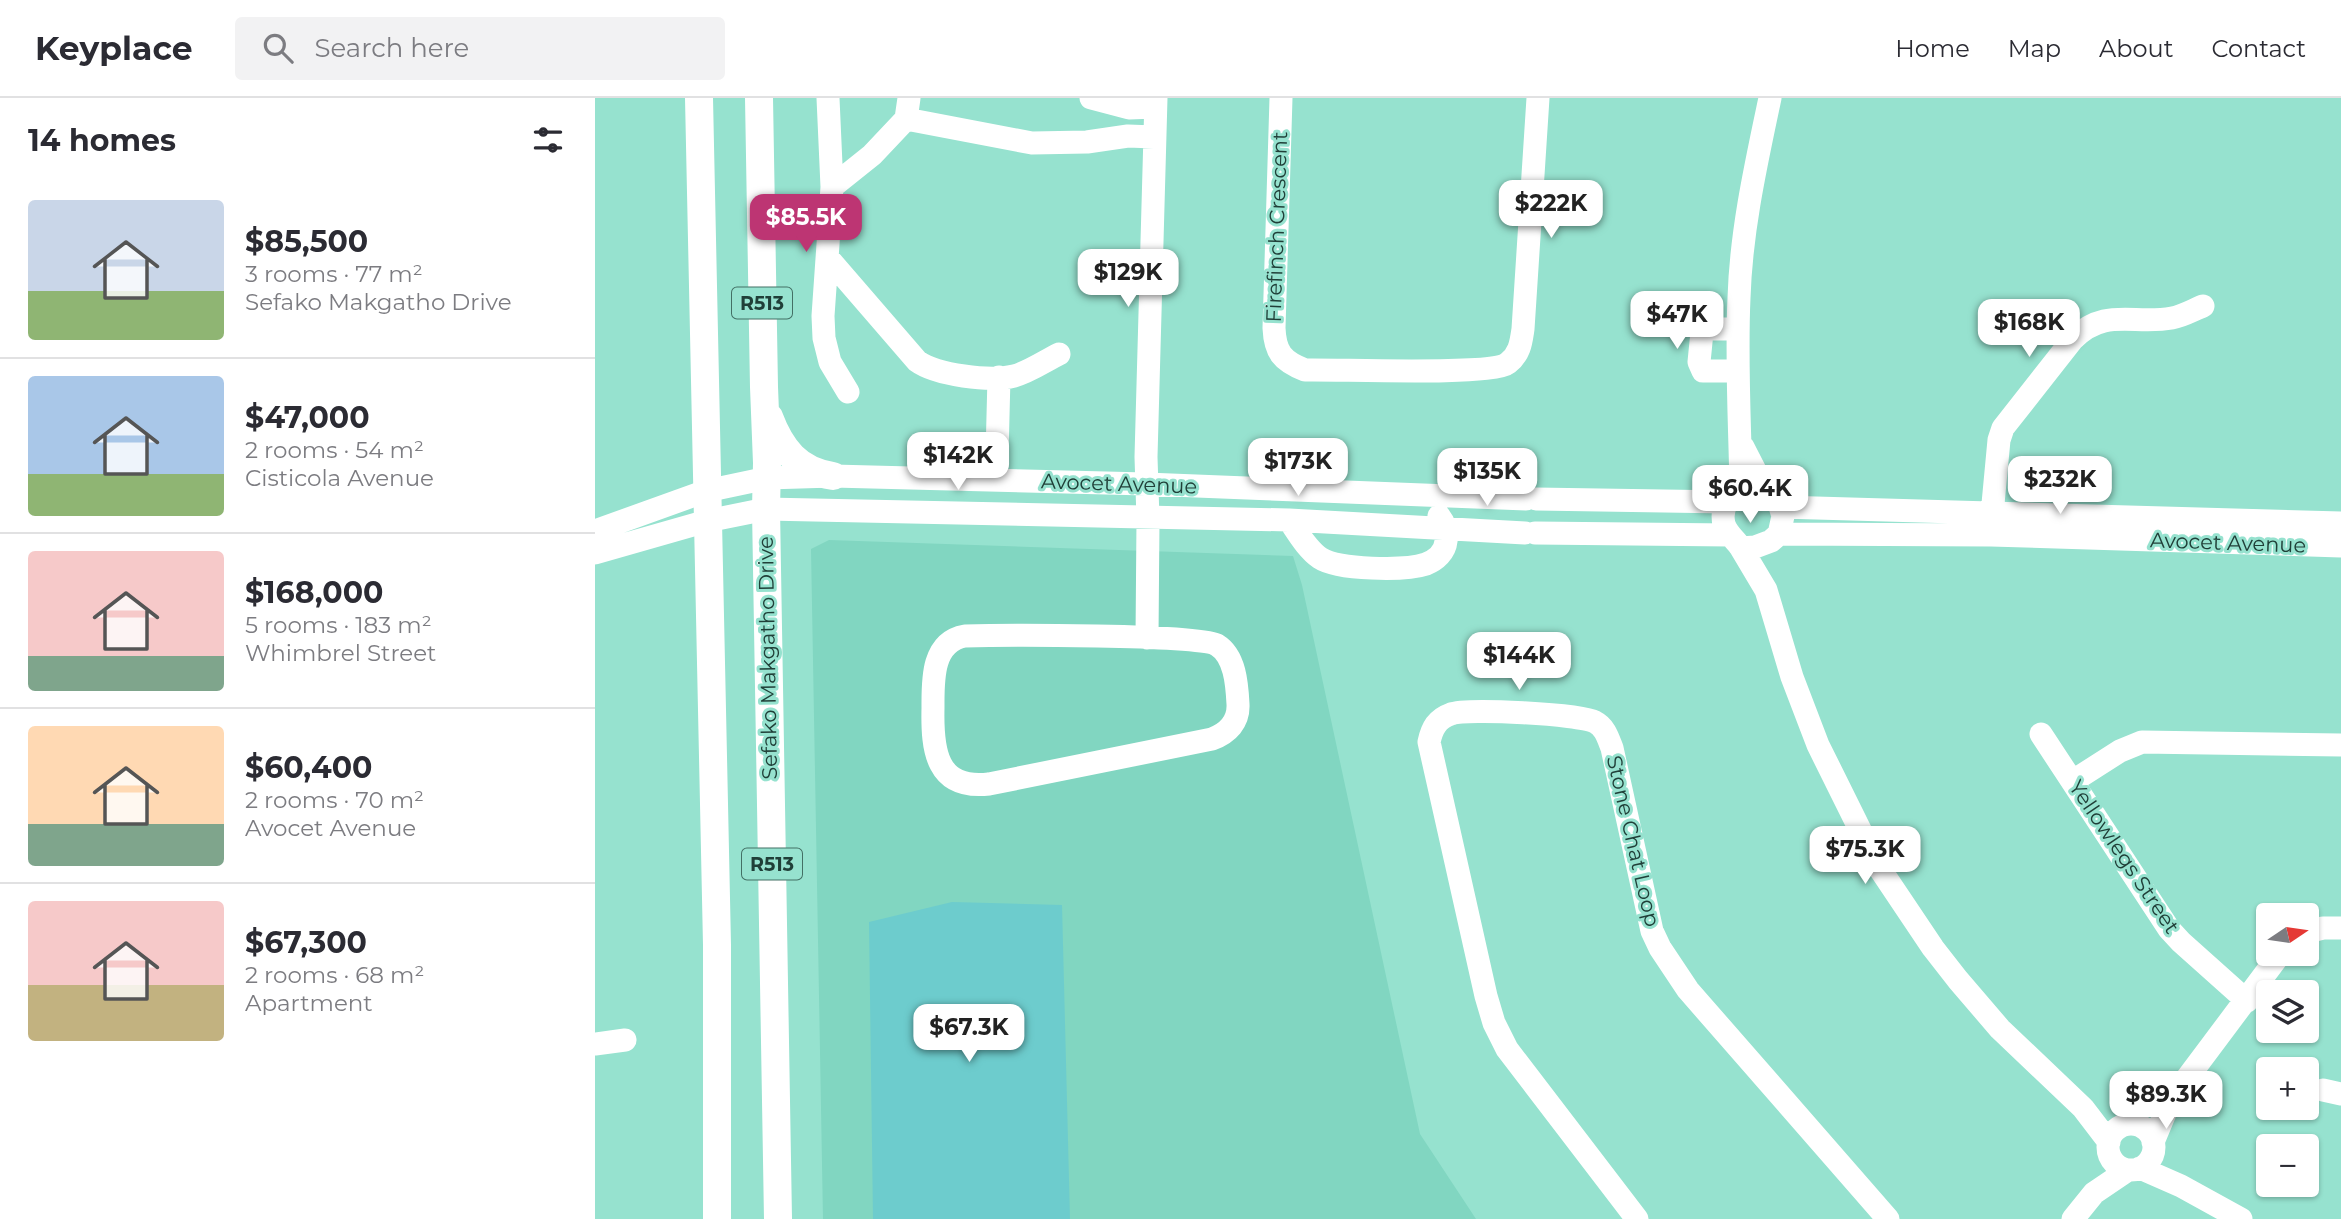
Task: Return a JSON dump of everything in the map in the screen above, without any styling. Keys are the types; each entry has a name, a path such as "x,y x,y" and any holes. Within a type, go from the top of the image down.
{"main road":[{"name":"R513","path":"699,98 717,945 717,1219"},
{"name":"Sefako Makgatho Drive","path":"759,98 778,1219"},
{"path":"764,387 769,418 789,453 815,473 833,476"}],"street":[{"path":"828,98 832,187 823,316 824,338 830,362 848,392"},
{"path":"1091,98 1129,108 1156,103 1146,484 1147,638"},
{"name":"Firefinch Crescent","path":"1281,98 1274,328 1278,353 1292,365 1305,370 1476,370 1507,364 1520,347 1523,329 1538,98"},
{"path":"1770,98 1747,221 1739,295 1740,441 1734,496 1724,513 1724,525 1766,590 1791,677 1818,745 1878,866 1933,948 2000,1029 2083,1108 2116,1165 2181,1186 2241,1219"},
{"path":"832,187 872,155 907,108 1032,143 1087,142 1128,136 1154,137"},
{"path":"830,142 872,155"},
{"path":"828,258 921,364 944,373 999,377 1019,374 1059,354"},
{"path":"1991,524 1999,440 2003,428 2078,333 2092,323 2103,320 2171,319 2203,306"},
{"path":"1738,329 1708,329 1702,332 1699,362 1703,370 1738,371"},
{"path":"997,455 999,377"},
{"path":"1740,441 1765,489 1777,499 1781,507 1782,525 1775,537 1766,590"},
{"name":"Avocet Avenue","path":"595,531 706,491 767,478 833,476 1146,484 1531,499 1734,496"},
{"path":"1734,496 1753,487 1765,489"},
{"path":"1289,520 1317,556 1343,567 1408,567 1428,563 1445,548 1446,527 1434,512 1400,495"},
{"name":"Avocet Avenue","path":"1781,507 1991,524 2341,546"},
{"name":"Avocet Avenue","path":"595,553 707,521 766,509 1289,520 1735,542"},
{"name":"Avocet Avenue","path":"1775,537 1991,524 2341,523"},
{"path":"1735,542 1755,547 1775,537"},
{"path":"971,636 1147,638 1204,641 1214,643 1224,651 1231,662 1238,702 1235,721 1227,732 1212,739 989,784 961,782 941,765 935,754 932,737 933,680 938,659 950,642 971,636"},
{"name":"Stone Chat Loop","path":"1637,1219 1507,1049 1494,1023 1429,742 1436,723 1454,712 1471,710 1574,717 1592,720 1600,725 1612,748 1652,931 1660,948 1688,990 1888,1219"},
{"name":"Yellowlegs Street","path":"2041,734 2169,929 2247,1001"},
{"path":"2073,781 2120,751 2142,742 2341,745"},
{"path":"2319,929 2341,928"},
{"path":"2094,1193 2150,1160 2170,1101 2272,966"},
{"path":"595,1044 625,1040"},
{"path":"2073,1219 2094,1193 2114,1132 2131,1125 2170,1101"},
{"path":"2083,1108 2147,1131 2153,1145 2181,1186"}],"shaded area":[{"path":"829,540 1293,556 1302,585 1420,1134 1476,1219 823,1219 811,549"}],"building":[{"path":"952,902 1062,905 1070,1219 873,1219 869,922"}]}
